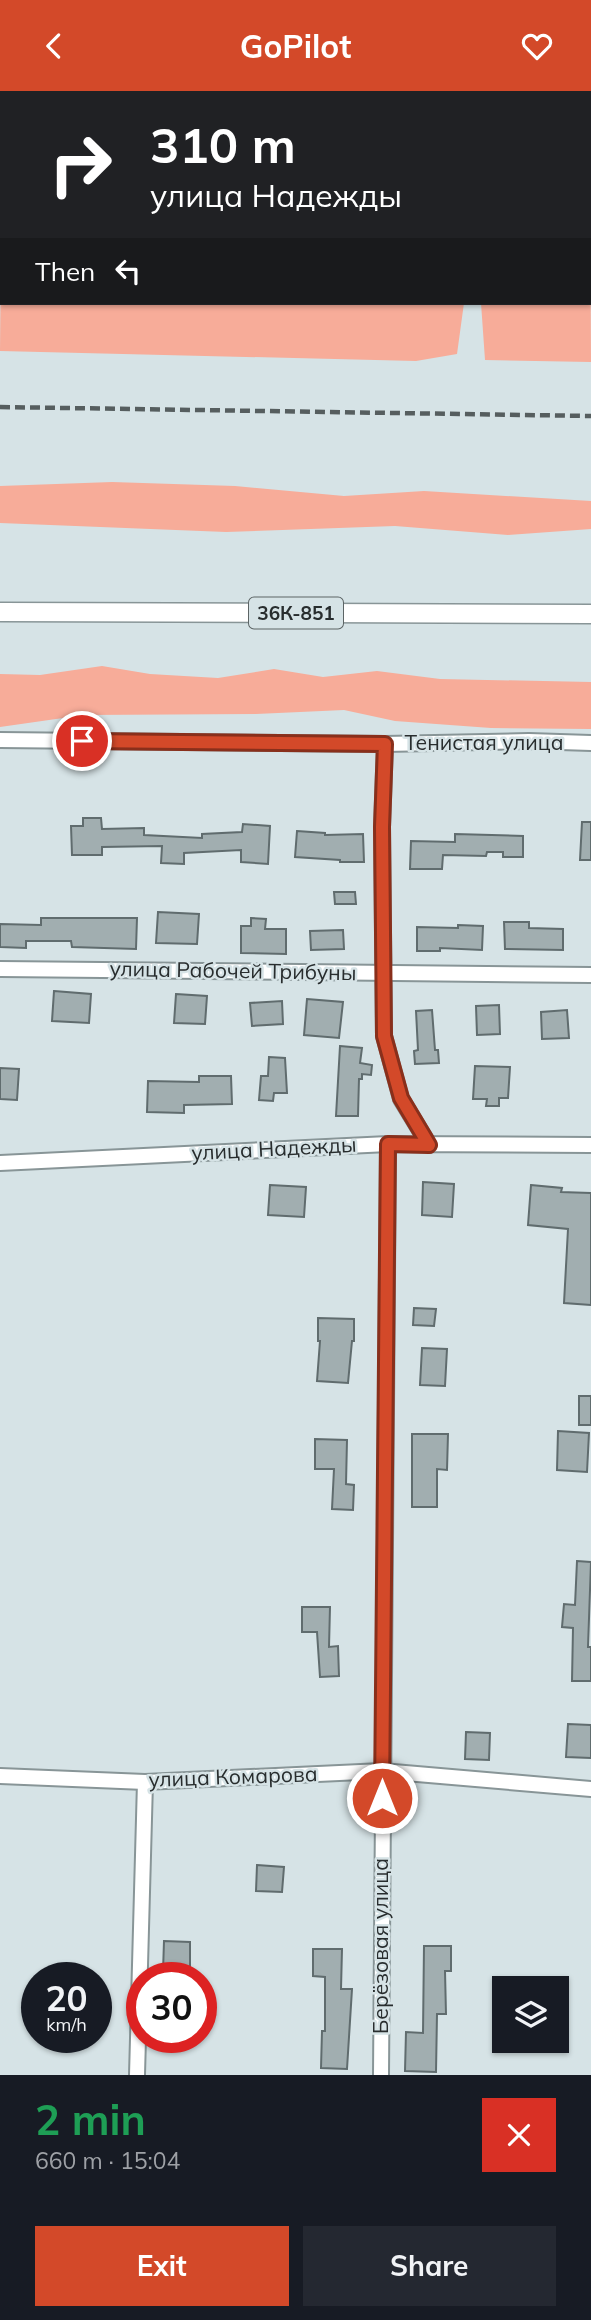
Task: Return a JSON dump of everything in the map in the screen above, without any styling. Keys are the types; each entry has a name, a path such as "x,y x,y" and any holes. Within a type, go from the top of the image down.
{"main road":[{"name":"36К-851","path":"0,611 591,614"}],"street":[{"name":"Тенистая улица","path":"0,740 591,743"},
{"path":"385,744 382,827 384,1036 401,1098 429,1145"},
{"name":"улица Рабочей Трибуны","path":"0,968 591,975"},
{"name":"улица Надежды","path":"0,1163 388,1144 591,1145"},
{"name":"Берёзовая улица","path":"381,2075 388,1144"},
{"name":"улица Комарова","path":"0,1776 145,1782 383,1771 591,1789"},
{"path":"137,2075 145,1782"}],"shaded area":[{"path":"0,305 464,305 457,354 416,361 0,351"},
{"path":"481,305 591,305 591,362 485,360"},
{"path":"112,482 235,486 344,496 424,491 591,501 591,529 508,535 395,526 226,532 0,523 0,486"},
{"path":"102,666 150,674 218,678 274,669 323,677 377,671 440,679 591,682 591,729 491,728 395,721 344,710 256,714 84,715 0,727 0,674 40,675"}],"building":[{"path":"83,818 101,818 102,829 144,828 144,835 202,838 202,834 242,832 243,824 270,826 268,864 241,862 241,850 184,853 184,864 161,863 162,846 102,847 102,855 72,855 71,826 83,826"},
{"path":"582,822 591,822 591,860 580,860"},
{"path":"297,831 325,835 363,834 364,862 295,857"},
{"path":"455,834 523,836 523,857 503,857 503,852 487,852 486,856 443,855 442,869 410,869 411,841 455,842"},
{"path":"334,892 355,892 356,904 335,904"},
{"path":"158,912 199,914 197,944 156,943"},
{"path":"41,918 137,918 136,949 72,947 71,941 26,941 26,948 0,947 0,924 41,925"},
{"path":"251,918 266,919 265,929 286,929 286,954 241,953 241,926 251,926"},
{"path":"504,922 529,922 529,928 563,929 563,950 505,949"},
{"path":"458,925 483,926 482,950 440,948 440,951 417,951 417,927 458,928"},
{"path":"343,930 344,949 311,950 310,931"},
{"path":"54,991 91,994 89,1023 52,1021"},
{"path":"176,994 207,996 205,1024 174,1023"},
{"path":"307,999 343,1002 339,1038 304,1035"},
{"path":"282,1001 283,1024 252,1026 250,1003"},
{"path":"499,1005 500,1034 477,1035 476,1006"},
{"path":"432,1010 435,1050 438,1050 439,1063 415,1064 414,1051 418,1050 416,1011"},
{"path":"567,1010 569,1038 542,1039 541,1012"},
{"path":"340,1046 362,1048 360,1063 372,1065 371,1075 362,1074 362,1079 359,1079 358,1116 336,1116"},
{"path":"269,1057 285,1058 287,1093 274,1093 273,1101 259,1100 261,1076 268,1076"},
{"path":"475,1066 510,1067 508,1098 499,1098 499,1106 486,1106 487,1099 473,1099"},
{"path":"0,1068 19,1069 17,1100 0,1099"},
{"path":"199,1076 231,1076 232,1104 184,1105 184,1113 147,1112 148,1081 199,1082"},
{"path":"423,1182 454,1184 452,1217 422,1215"},
{"path":"270,1185 306,1187 304,1217 268,1215"},
{"path":"531,1185 562,1188 561,1192 591,1193 591,1305 564,1303 568,1229 528,1225"},
{"path":"414,1308 436,1309 434,1326 413,1325"},
{"path":"318,1318 354,1319 348,1383 317,1381 320,1341"},
{"path":"422,1348 447,1349 445,1386 420,1385"},
{"path":"579,1396 591,1396 591,1425 579,1425"},
{"path":"558,1431 589,1433 587,1472 557,1470"},
{"path":"412,1434 448,1434 447,1470 437,1469 437,1507 412,1507"},
{"path":"315,1439 347,1440 346,1484 354,1485 353,1510 332,1509 334,1469 315,1469"},
{"path":"577,1561 591,1562 588,1647 591,1647 591,1681 572,1681 573,1628 562,1627 564,1604 575,1605"},
{"path":"302,1607 330,1607 329,1647 338,1646 339,1676 320,1677 317,1632 302,1632"},
{"path":"568,1724 591,1725 591,1758 566,1757"},
{"path":"466,1732 490,1733 489,1760 465,1759"},
{"path":"257,1865 284,1867 282,1892 256,1891"},
{"path":"164,1941 190,1942 190,1962 163,1962"},
{"path":"424,1946 451,1946 451,1971 445,1971 446,2014 437,2014 436,2072 405,2071 406,2032 423,2033"},
{"path":"313,1949 342,1949 341,1989 352,1989 347,2069 321,2068 322,2031 325,2031 325,1977 313,1976"}],"railway":[{"path":"0,407 591,416"}],"route":[{"path":"82,741 385,744 382,827 384,1036 401,1098 429,1145 388,1144 382,1798"}]}
